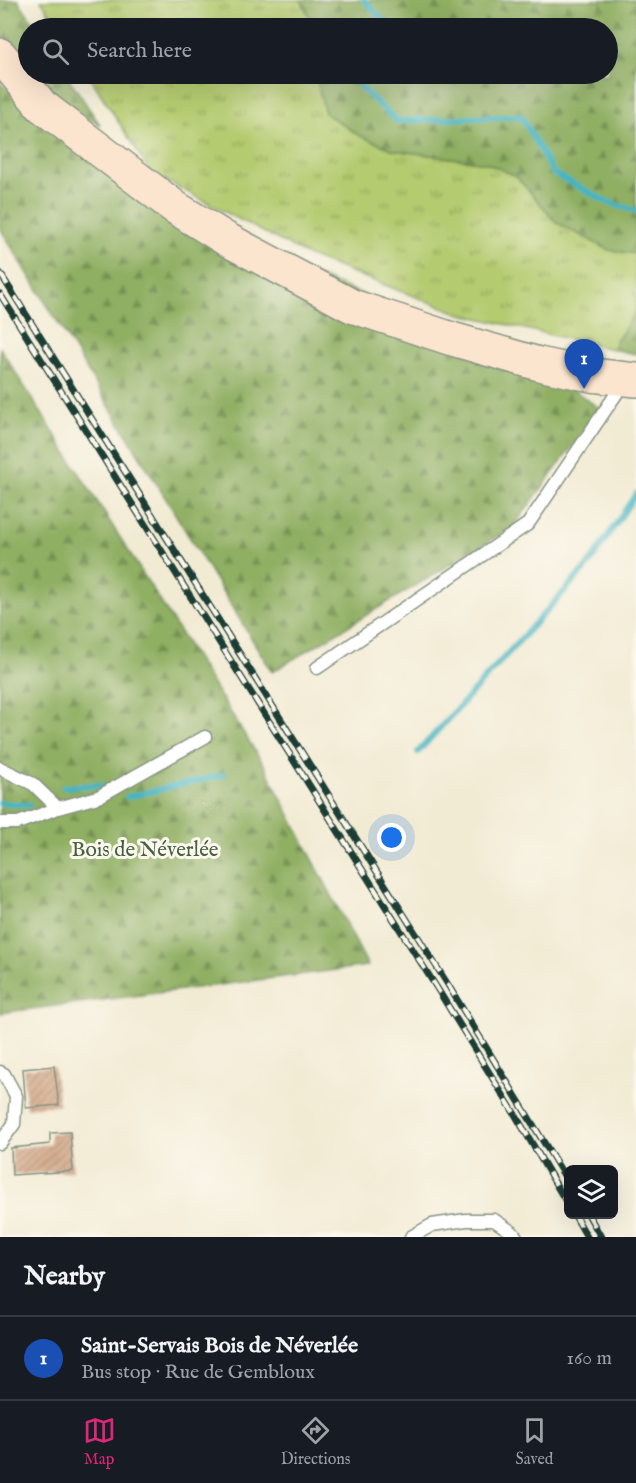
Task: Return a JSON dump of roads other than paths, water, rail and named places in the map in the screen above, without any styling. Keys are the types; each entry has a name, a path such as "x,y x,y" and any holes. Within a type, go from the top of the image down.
{"main road":[{"path":"0,55 18,77"},
{"path":"24,84 42,106 176,208 226,238 352,306 452,339 539,364 591,375 632,379"}],"lane":[{"path":"317,668 528,524 632,379"},
{"path":"0,823 18,823 58,808 98,797 205,737"},
{"path":"0,768 33,784 58,808"},
{"path":"0,1072 4,1074 16,1096 14,1124 0,1143"},
{"path":"411,1237 432,1225 466,1220 495,1220 516,1237"}],"waterway":[{"path":"364,0 381,18"},
{"path":"361,84 360,87 397,121 521,116 553,173 607,202 636,211"},
{"path":"418,752 589,564 636,494"},
{"path":"127,797 223,775"},
{"path":"64,787 100,785"},
{"path":"0,803 29,805"}],"railway":[{"path":"0,273 445,980 564,1175"},
{"path":"0,294 435,985 564,1198"},
{"path":"577,1219 587,1237"},
{"path":"591,1219 601,1237"}],"place":[{"name":"Saint-Servais Bois de Néverlée","path":"584,389"}],"park label":[{"name":"Bois de Néverlée","path":"145,849"}]}
